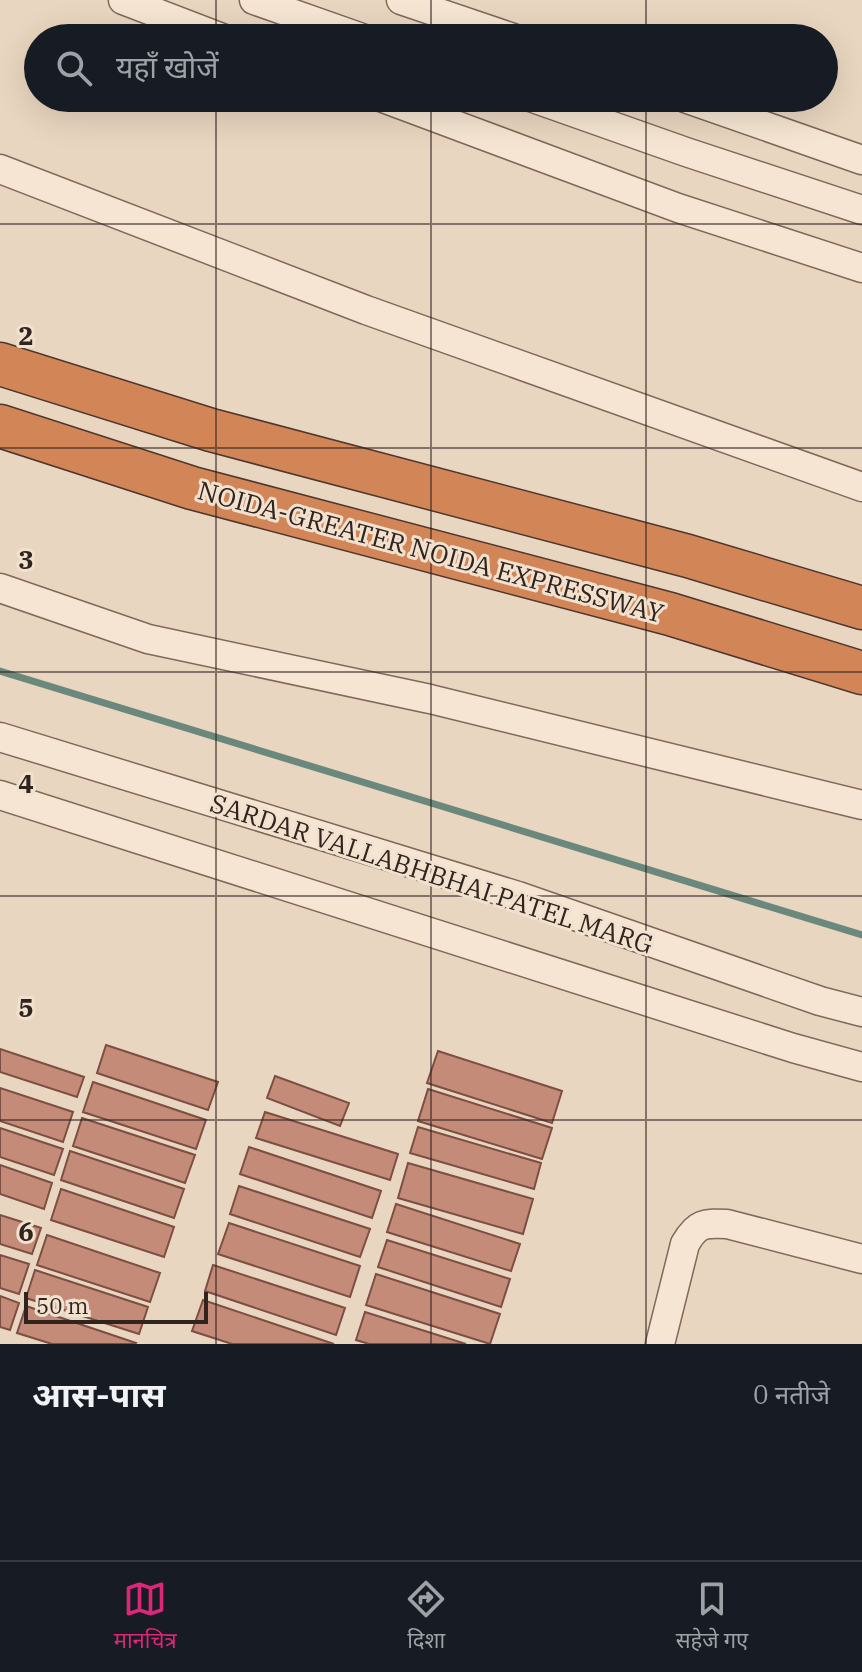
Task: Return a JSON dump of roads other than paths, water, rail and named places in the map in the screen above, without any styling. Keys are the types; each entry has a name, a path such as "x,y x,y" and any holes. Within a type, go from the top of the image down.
{"highway":[{"path":"0,364 211,430 688,556 862,608"},
{"name":"NOIDA-GREATER NOIDA EXPRESSWAY","path":"0,426 192,488 670,614 862,673"}],"street":[{"path":"123,0 186,24"},
{"path":"254,0 322,24"},
{"path":"401,0 472,24"},
{"path":"421,112 678,208 862,268"},
{"path":"573,112 862,210"},
{"path":"725,112 862,160"},
{"path":"0,169 366,310 862,487"},
{"path":"0,588 148,639 430,699 862,805"},
{"name":"SARDAR VALLABHBHAI PATEL MARG","path":"0,737 518,896 820,1001 862,1012"},
{"path":"0,795 793,1048 862,1067"},
{"path":"660,1344 685,1244 698,1226 727,1224 862,1259"}],"waterway":[{"path":"0,671 862,935"}]}
